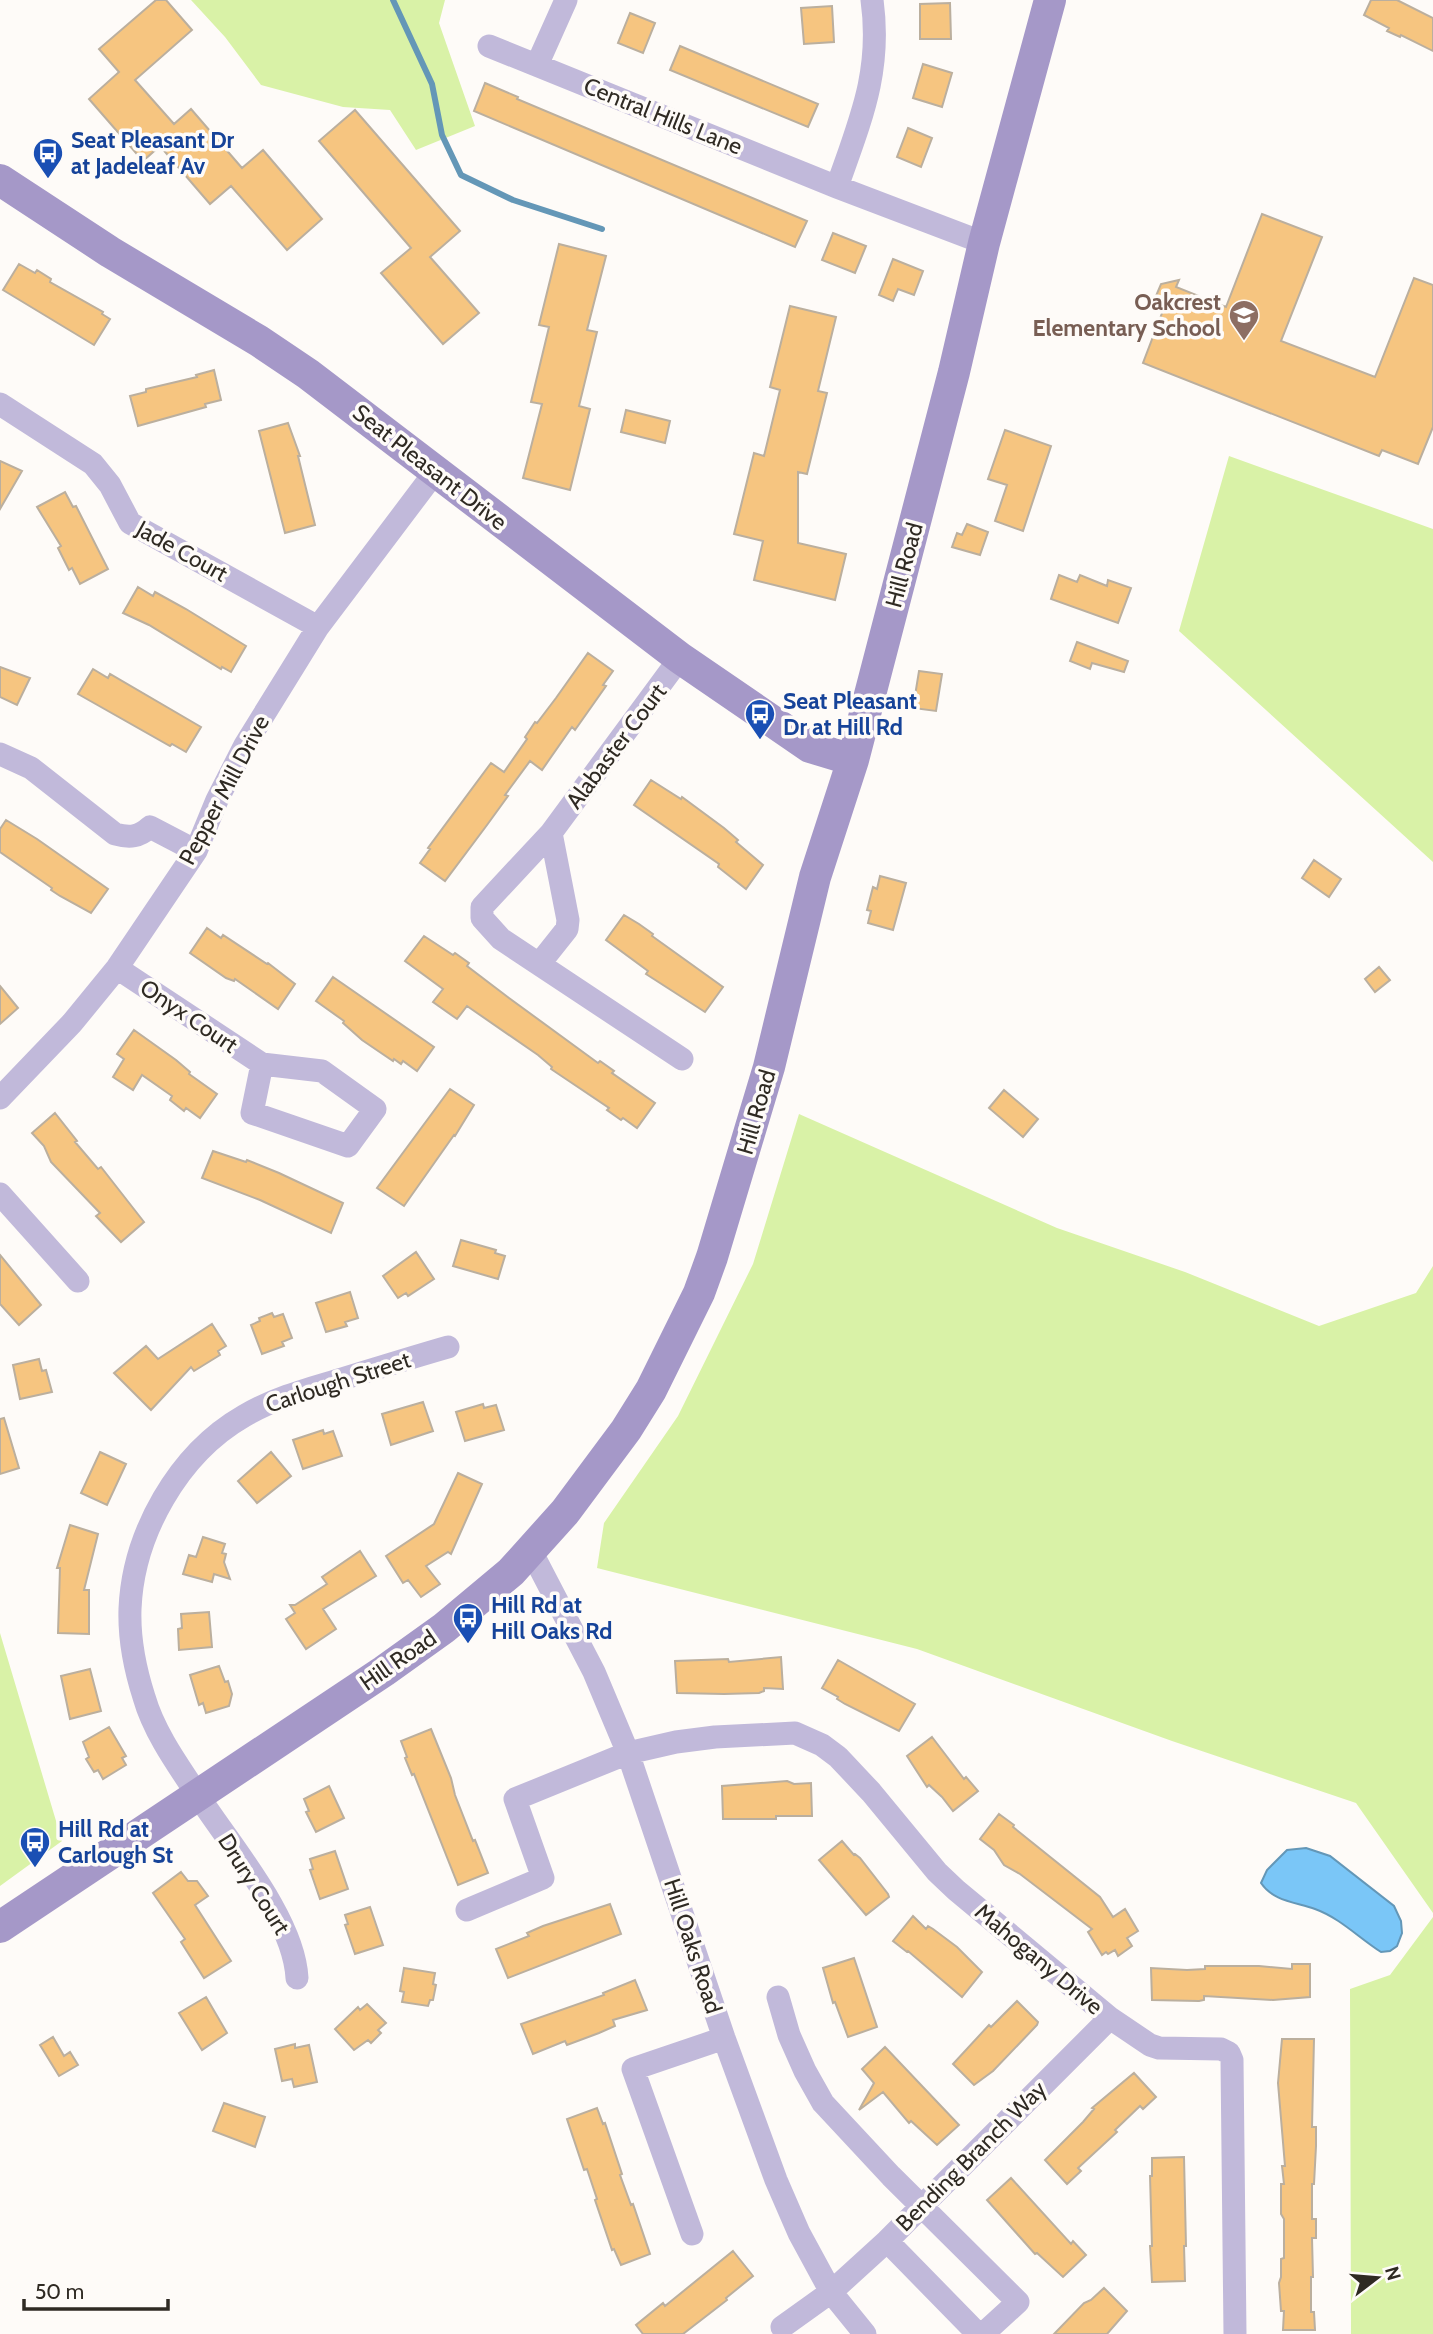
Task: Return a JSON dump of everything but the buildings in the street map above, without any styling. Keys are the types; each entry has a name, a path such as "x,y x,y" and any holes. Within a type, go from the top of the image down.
{"street":[{"path":"537,65 566,0"},
{"path":"837,187 868,98 872,77 875,29 872,0"},
{"name":"Hill Road","path":"0,1927 444,1628 511,1572 531,1551 573,1502 626,1430 651,1390 699,1293 769,1067 815,877 853,760 951,385 984,243 1051,0"},
{"name":"Central Hills Lane","path":"489,46 837,187 984,243"},
{"name":"Seat Pleasant Drive","path":"0,180 110,252 259,341 337,394 680,658 810,747 853,760"},
{"name":"Jade Court","path":"0,404 93,464 110,485 130,523 318,627"},
{"name":"Pepper Mill Drive","path":"0,1098 72,1023 117,968 196,851 217,800 245,745 318,627 435,472"},
{"name":"Alabaster Court","path":"680,658 551,833 482,907 482,918 501,939 682,1059"},
{"path":"0,754 31,768 115,834 128,838 142,834 150,827 196,851"},
{"name":"Alabaster Court","path":"540,963 566,929 568,920 551,833"},
{"name":"Onyx Court","path":"117,968 261,1064 322,1071 375,1109 348,1146 252,1113 261,1064"},
{"path":"0,1194 78,1281"},
{"name":"Carlough Street","path":"198,1796 152,1720 133,1658 130,1606 134,1581 146,1536 157,1509 175,1481 201,1450 242,1417 271,1402 302,1391 448,1347"},
{"name":"Hill Oaks Road","path":"531,1551 594,1672 628,1753 724,2038 776,2180 799,2234 831,2292 865,2334"},
{"name":"Mahogany Drive","path":"467,1910 542,1878 516,1799 628,1753 689,1741 784,1732 803,1736 822,1745 838,1757 871,1792 956,1890 1110,2018 1150,2045 1159,2048 1221,2049 1231,2057 1235,2334"},
{"name":"Drury Court","path":"198,1796 282,1924 293,1950 297,1978"},
{"path":"778,1997 789,2035 823,2102 921,2206 1018,2302 981,2334 887,2241"},
{"name":"Bending Branch Way","path":"781,2331 831,2292 887,2241 1110,2018"},
{"path":"692,2234 633,2069 724,2038"}],"green space":[{"path":"191,0 445,0 439,23 475,126 416,150 390,110 343,107 261,85 225,37"},
{"path":"1229,456 1433,529 1433,862 1179,631"},
{"path":"799,1114 1057,1228 1185,1272 1319,1326 1416,1293 1433,1266 1433,1913 1356,1803 1172,1741 917,1649 597,1568 604,1523 678,1416 753,1264"},
{"path":"0,1633 62,1841 0,1886"},
{"path":"1433,1917 1433,2334 1351,2334 1350,1989 1390,1975"}],"water":[{"path":"1306,1848 1330,1856 1394,1906 1401,1921 1402,1933 1397,1946 1390,1951 1381,1952 1333,1918 1278,1897 1266,1889 1261,1883 1267,1870 1287,1850"}],"waterway":[{"path":"393,0 432,84 442,135 461,175 513,200 602,229"}],"place":[{"name":"Seat Pleasant Dr at Jadeleaf Av","path":"48,180"},
{"name":"Oakcrest Elementary School","path":"1244,342"},
{"name":"Seat Pleasant Dr at Hill Rd","path":"760,741"},
{"name":"Hill Rd at Hill Oaks Rd","path":"468,1645"},
{"name":"Hill Rd at Carlough St","path":"35,1869"}]}
